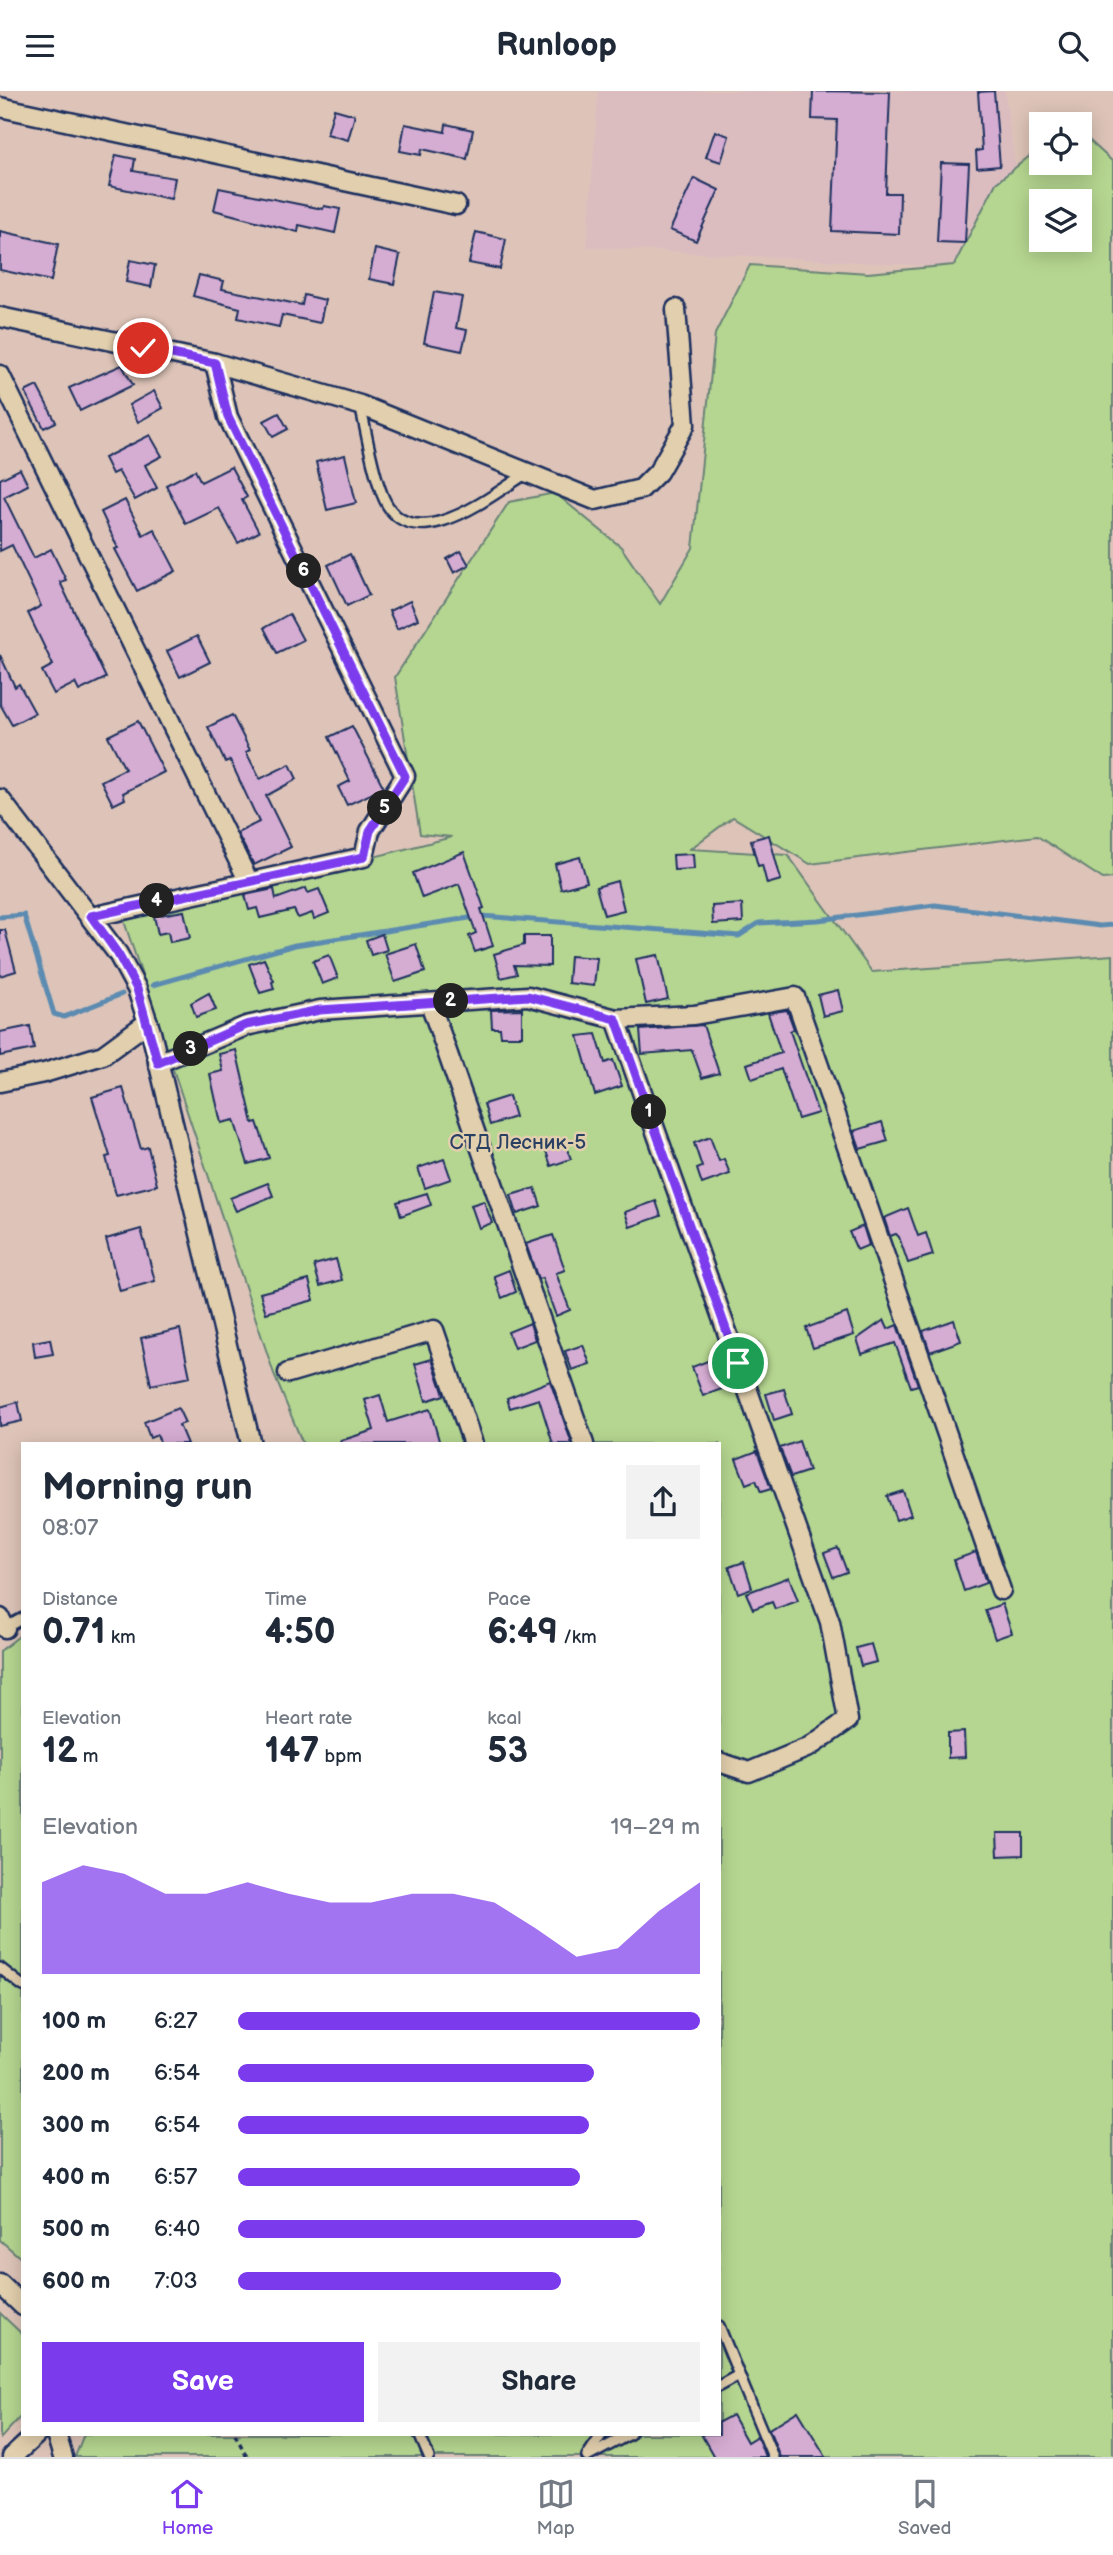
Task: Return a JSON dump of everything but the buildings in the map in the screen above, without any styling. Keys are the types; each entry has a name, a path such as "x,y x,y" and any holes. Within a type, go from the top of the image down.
{"street":[{"path":"0,107 456,205"},
{"path":"0,317 215,363 360,405 596,500 640,489 658,472 685,425 676,309"},
{"path":"91,916 364,857 370,831 405,776 228,417 215,363"},
{"path":"0,375 248,880"},
{"path":"0,799 91,916 131,977 148,1022 251,1442"},
{"path":"158,1063 246,1025 320,1010 528,996 616,1019 694,1015 795,997 1002,1590"},
{"path":"429,1003 583,1442"},
{"path":"616,1019 830,1622 848,1720 809,1747 749,1772 721,1763"},
{"path":"0,1082 44,1073 103,1055 148,1022"},
{"path":"288,1373 433,1330 472,1442"},
{"path":"0,2284 21,2304"},
{"path":"12,2457 35,2436"},
{"path":"57,2436 63,2457"}],"lane":[{"path":"360,405 382,495 397,517 422,526 460,516 528,472"},
{"path":"2,1626 21,1619"},
{"path":"0,1968 21,1984"},
{"path":"721,2331 773,2457"},
{"path":"721,2385 739,2375"},
{"path":"420,2436 429,2457"},
{"path":"587,2457 600,2436"},
{"path":"587,2457 625,2436"}],"path":[{"path":"236,2436 247,2457"}],"shaded area":[{"path":"598,91 1005,91 1022,216 946,267 587,247"}],"green space":[{"name":"СТД Лесник-5","path":"1092,143 1113,162 1113,878 1103,879 1037,836 810,864 733,817 690,849 788,855 872,972 1113,955 1113,2457 75,2457 83,2436 721,2436 721,1442 302,1442 275,1377 124,921 452,837 420,834 395,677 509,502 555,493 621,547 660,604 693,548 715,334 750,265 868,273 954,265 996,183 1029,157 1029,175 1092,175"},
{"path":"21,1635 21,2258 0,2240 0,1651"},
{"path":"0,2313 21,2333 21,2416 0,2439"}],"waterway":[{"path":"153,985 295,945 482,916 739,936 759,923 818,920 935,905 1100,926 1113,925"},
{"path":"0,917 24,915 54,1014 64,1017 122,994"}],"route":[{"path":"143,348 215,363 228,417 405,776 370,831 364,857 91,916 118,954 137,989 158,1063 246,1025 320,1010 528,996 616,1019 738,1363"}]}
